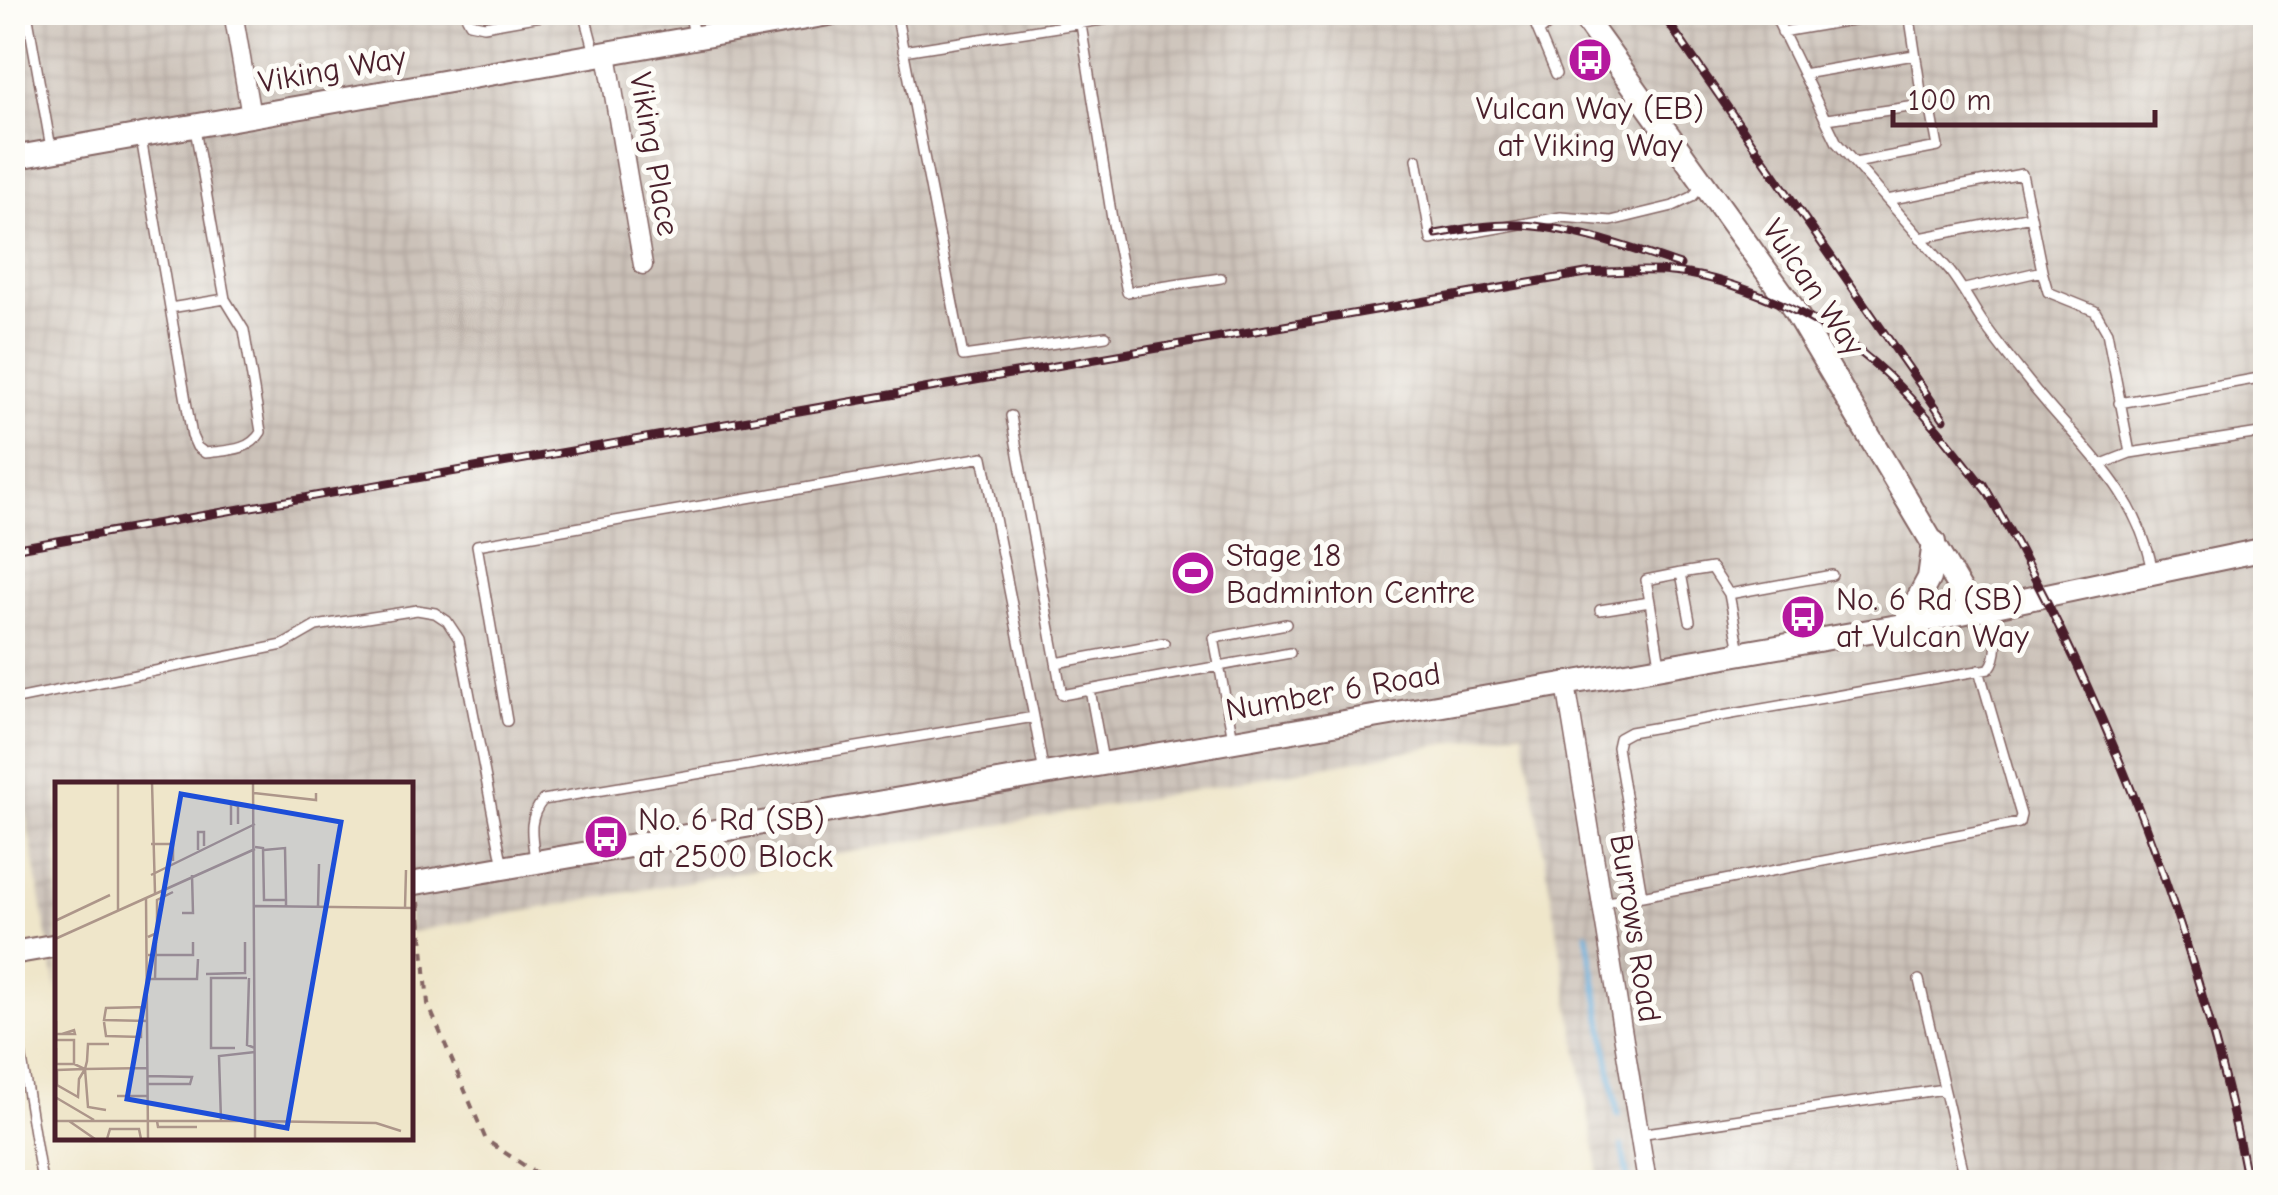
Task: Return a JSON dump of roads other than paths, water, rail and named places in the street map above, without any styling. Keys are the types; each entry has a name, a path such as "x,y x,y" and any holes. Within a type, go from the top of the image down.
{"street":[{"path":"232,12 252,116"},
{"name":"Viking Way","path":"12,158 840,12"},
{"name":"Vulcan Way","path":"1580,12 1793,308 1934,542 1982,609"},
{"name":"Viking Place","path":"601,55 643,265"},
{"path":"1904,625 1929,578 1934,542"},
{"name":"Number 6 Road","path":"414,884 1904,625 2266,550"},
{"name":"Burrows Road","path":"1566,684 1647,1182"},
{"path":"12,953 55,946"}],"lane":[{"path":"27,12 51,151"},
{"path":"464,12 470,24 484,26 564,12"},
{"path":"584,12 601,55"},
{"path":"689,12 695,39"},
{"path":"896,12 963,356 1106,336"},
{"path":"1080,12 1127,292 1220,278"},
{"path":"903,51 1153,12"},
{"path":"1450,16 1468,12"},
{"path":"1526,12 1556,74"},
{"path":"1538,32 1564,12"},
{"path":"1773,12 1837,143 1964,289 1981,319 2036,390 2102,464 2137,517 2154,574"},
{"path":"1782,32 1898,12"},
{"path":"1908,12 1922,105"},
{"path":"1803,74 1914,55"},
{"path":"1827,118 1922,105 1931,110 1938,148 1855,163"},
{"path":"141,136 192,436 205,453 246,447 261,432 244,330 225,299 195,126"},
{"path":"1417,159 1431,240 1562,217 1611,221 1673,206 1692,197 1704,184"},
{"path":"1887,200 2022,174 2048,292 2095,311 2107,332 2130,452"},
{"path":"1920,238 2031,216"},
{"path":"1964,289 2042,272"},
{"path":"170,308 225,299"},
{"path":"2119,403 2265,377 2266,385"},
{"path":"1011,416 1062,695 1290,652"},
{"path":"2102,464 2130,452 2266,432"},
{"path":"508,721 477,545 983,457 1044,774"},
{"path":"1661,667 1646,580 1712,568 1729,594 1740,654"},
{"path":"1682,573 1690,621"},
{"path":"1729,594 1832,575"},
{"path":"1600,610 1650,602"},
{"path":"1642,896 1617,747 1619,738 1630,732 1736,711 1988,669 1995,662 1996,645 1982,609"},
{"path":"12,700 283,644 316,626 416,610 434,613 446,621 459,639 503,868"},
{"path":"1234,742 1214,638 1286,624"},
{"path":"1056,663 1164,643"},
{"path":"1602,903 2019,823 2022,815 1979,670"},
{"path":"1090,690 1104,764"},
{"path":"536,862 530,826 534,812 544,800 1034,717"},
{"path":"1919,980 1966,1182"},
{"path":"12,998 42,1182"},
{"path":"1639,1134 1944,1089"}],"waterway":[{"path":"1587,933 1618,1115"},
{"path":"1622,1147 1628,1182"}],"railway":[{"path":"1661,12 1944,419"},
{"path":"1436,234 1499,225 1540,227 1601,240 1680,265"},
{"path":"12,549 1586,273 1628,271 1682,273 1727,283 1798,312 1832,331 1889,376 1988,493"},
{"path":"1983,484 2069,648 2144,822 2204,1003 2247,1182"}],"place":[{"name":"Vulcan Way (EB) at Viking Way","path":"1590,60"},
{"name":"Stage 18 Badminton Centre","path":"1193,573"},
{"name":"No. 6 Rd (SB) at Vulcan Way","path":"1803,617"},
{"name":"No. 6 Rd (SB) at 2500 Block","path":"606,837"}]}
